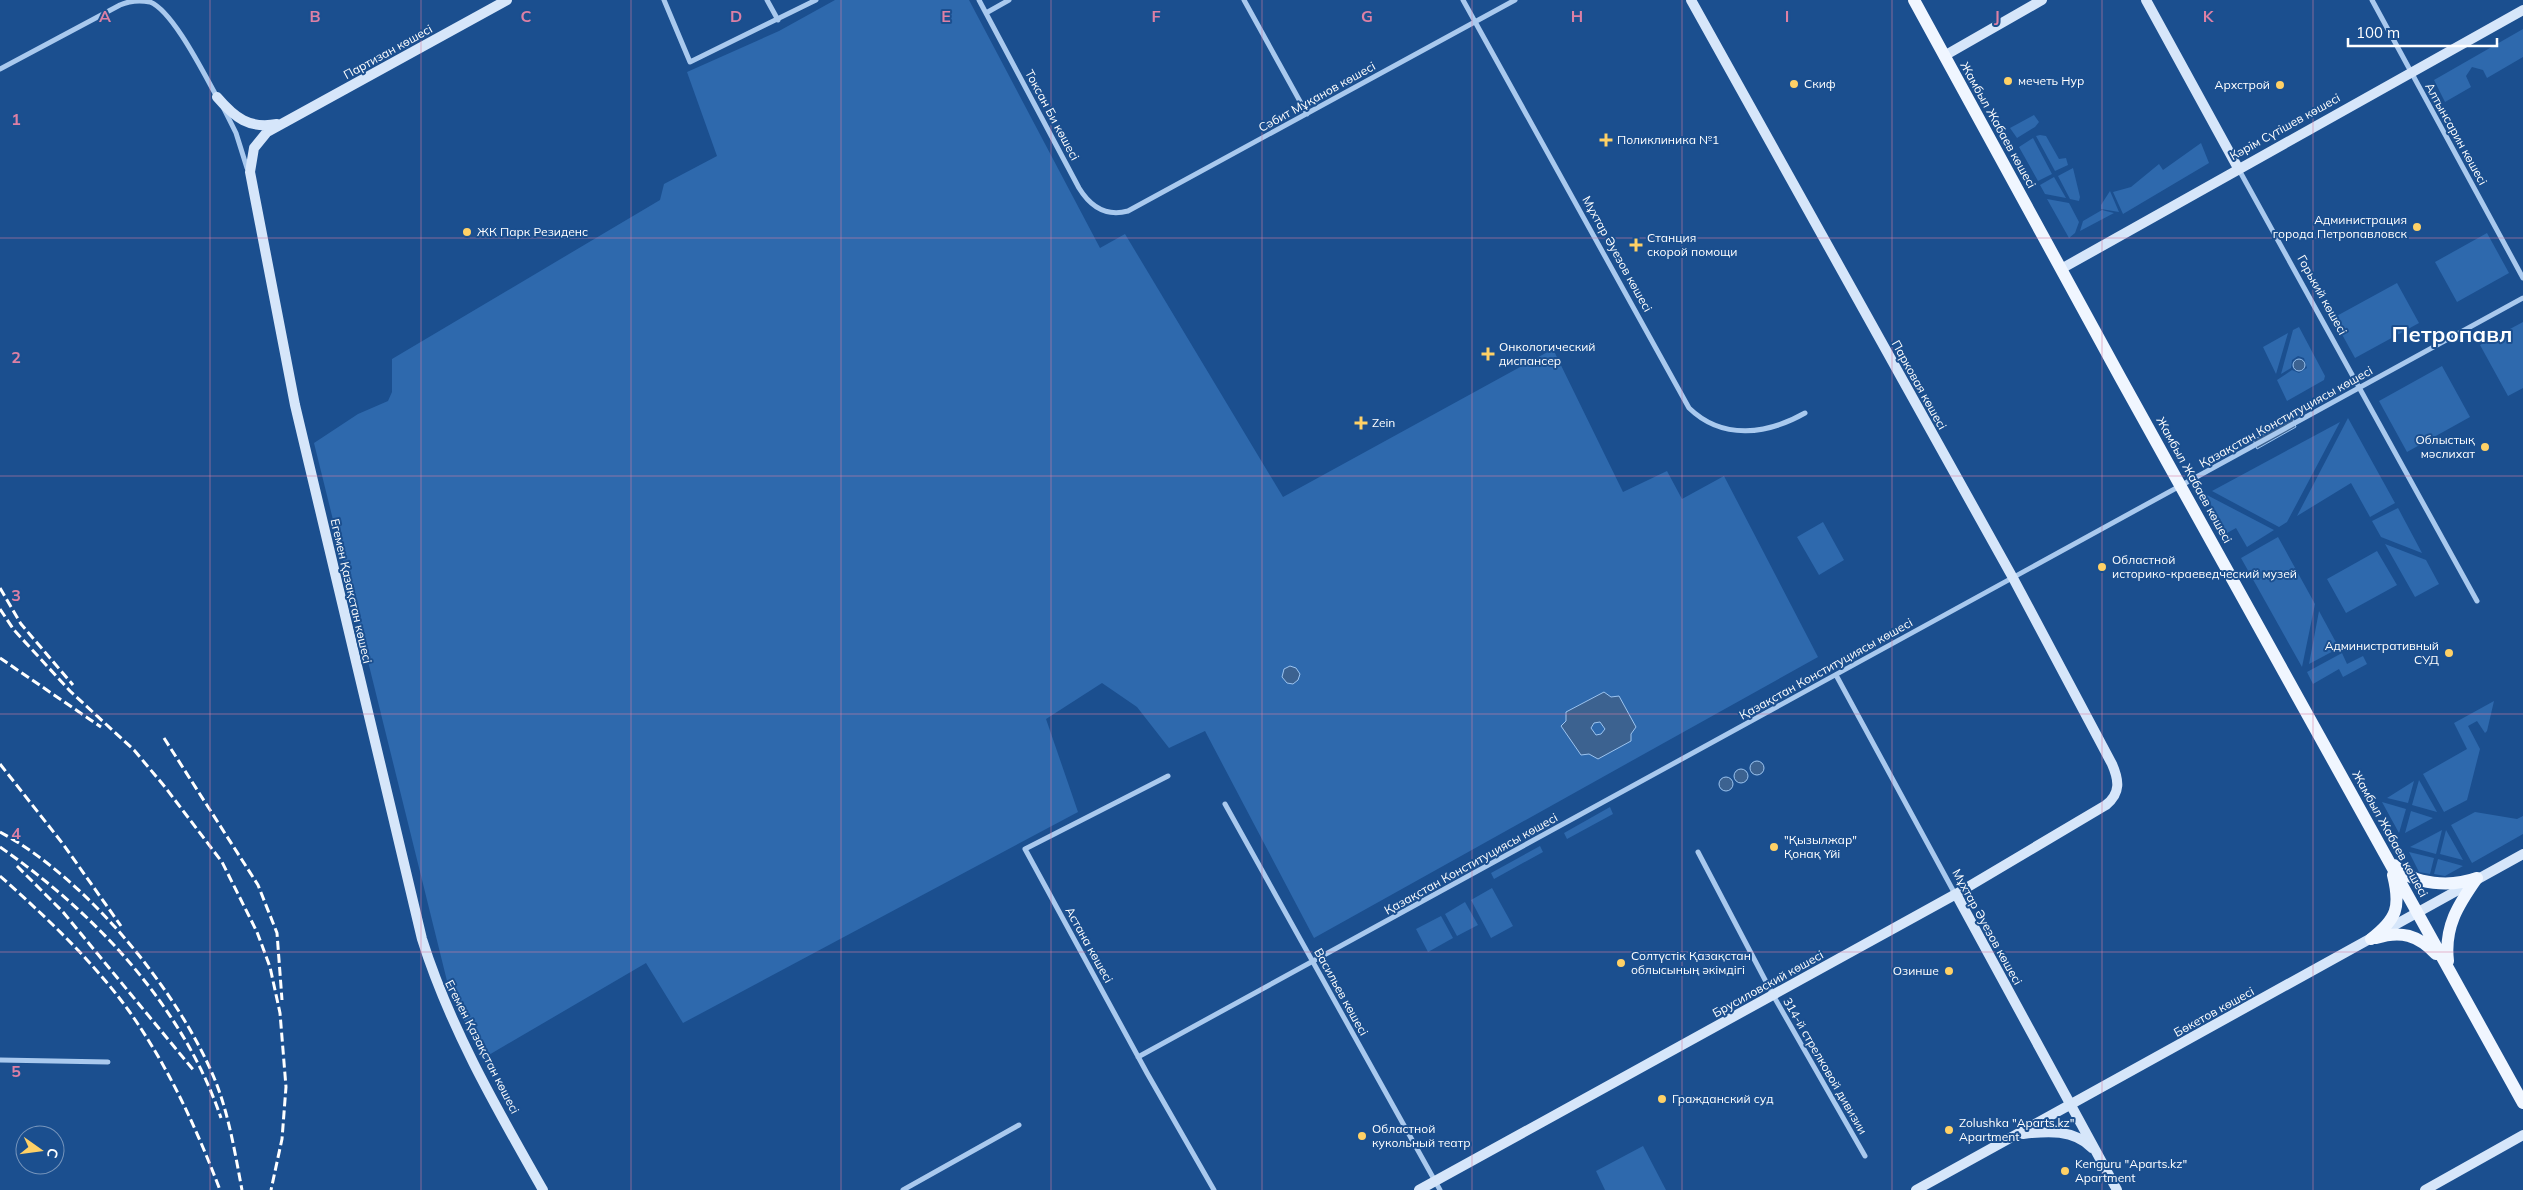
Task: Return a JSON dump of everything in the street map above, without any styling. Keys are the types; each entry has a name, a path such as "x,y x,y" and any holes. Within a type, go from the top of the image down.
{"main road":[{"name":"Партизан көшесі","path":"252,188 250,166 254,148 262,137 281,124 507,0"},
{"name":"Парковая көшесі","path":"1691,0 2013,578 2112,764 2118,780 2118,786"},
{"name":"Жамбыл Жабаев көшесі","path":"1914,0 2523,1103"},
{"path":"1944,56 2042,0"},
{"name":"Горький көшесі","path":"2146,0 2238,168"},
{"name":"Кәрім Сүтішев көшесі","path":"2061,269 2238,168 2523,10"},
{"path":"217,97 237,118 246,123 256,126 281,124"},
{"name":"Егемен Қазақстан көшесі","path":"252,188 295,405 422,940 443,1002 483,1081 543,1190"},
{"name":"Брусиловский көшесі","path":"1419,1190 1437,1186 1773,995 1956,894 2106,805 2114,796 2118,786"},
{"name":"Бөкетов көшесі","path":"1916,1190 2523,854"},
{"path":"2388,857 2402,872 2427,880 2456,884 2477,878"},
{"path":"2371,939 2388,926 2396,910 2397,894 2388,857"},
{"path":"2448,966 2447,938 2451,920 2458,905 2477,878"},
{"name":"Мұхтар Әуезов көшесі","path":"1956,894 2117,1190"},
{"path":"2371,939 2393,933 2410,935 2423,941 2448,966"},
{"path":"2018,1134 2050,1132 2072,1136 2086,1143 2099,1157"},
{"path":"2425,1190 2523,1135"}],"street":[{"path":"0,69 120,5 136,0 146,1"},
{"path":"664,0 690,62 816,0"},
{"path":"767,0 778,20"},
{"name":"Токсан Би көшесі","path":"979,0 1084,196 1094,206 1104,211 1116,213 1128,211"},
{"path":"986,13 1009,0"},
{"path":"1244,0 1307,114"},
{"name":"Мұхтар Әуезов көшесі","path":"1462,0 1689,408 1708,423 1740,431 1774,428 1805,413"},
{"name":"Сәбит Мұқанов көшесі","path":"1128,211 1515,0"},
{"name":"Алтынсарин көшесі","path":"2372,0 2523,278"},
{"name":"Егемен Қазақстан көшесі","path":"146,1 157,6 172,21 217,97 242,149 252,188"},
{"name":"Горький көшесі","path":"2238,168 2477,601"},
{"name":"Қазақстан Конституциясы көшесі","path":"1138,1057 2523,298"},
{"name":"Мұхтар Әуезов көшесі","path":"1836,676 1956,894"},
{"name":"Астана көшесі","path":"1168,776 1025,849 1138,1057 1214,1190"},
{"name":"Васильев көшесі","path":"1225,804 1437,1186"},
{"name":"314-й стрелковой дивизии","path":"1698,852 1773,995 1865,1156"},
{"path":"0,1060 108,1062"},
{"path":"903,1190 1019,1125"}],"shaded area":[{"path":"835,0 969,0 1100,248 1125,234 1283,497 1553,349 1623,492 1667,471 1682,499 1724,476 1818,657 1314,938 1205,731 1169,748 1137,707 1102,683 1046,719 1078,812 683,1023 646,963 482,1059 449,989 314,443 358,414 388,401 392,392 392,359 660,200 664,184 717,156 687,72 779,31"},
{"path":"2523,29 2523,57 2487,78 2483,70 2472,67 2466,76 2471,87 2445,102 2434,80"},
{"path":"2034,115 2039,122 2035,127 2017,138 2010,128"},
{"path":"2036,136 2046,136 2059,159 2066,158 2068,165 2055,171"},
{"path":"2033,138 2052,174 2038,181 2019,147"},
{"path":"2201,143 2209,163 2123,214 2113,192 2131,187 2159,164 2163,170"},
{"path":"2073,168 2080,197 2079,201 2070,199 2058,176"},
{"path":"2054,177 2066,198 2045,194 2040,185"},
{"path":"2110,191 2119,212 2101,209 2101,205"},
{"path":"2047,199 2069,203 2079,222 2075,233 2069,238"},
{"path":"2102,210 2114,213 2080,231 2083,221"},
{"path":"2487,233 2509,273 2457,302 2435,262"},
{"path":"2397,283 2419,323 2355,358 2333,318"},
{"path":"2523,322 2523,388 2508,396 2480,345"},
{"path":"2299,327 2325,376 2324,380 2287,401 2277,380 2292,370 2299,373 2307,368 2304,358 2298,356 2292,360 2291,368 2281,374 2293,330"},
{"path":"2288,333 2276,374 2263,347"},
{"path":"2299,359 2305,365 2299,371 2293,365"},
{"path":"2442,366 2470,417 2407,452 2379,401"},
{"path":"2293,418 2296,427 2257,449 2253,440"},
{"path":"2348,418 2395,503 2370,517 2351,483 2297,516"},
{"path":"2340,422 2287,522 2279,527 2212,491"},
{"path":"2205,494 2274,530 2247,547 2236,528 2227,533"},
{"path":"2398,508 2422,553 2381,537 2372,521"},
{"path":"1823,522 1844,560 1819,575 1797,537"},
{"path":"2278,537 2315,604 2302,667 2241,558"},
{"path":"2385,544 2426,560 2439,584 2415,597"},
{"path":"2377,551 2397,585 2346,613 2327,579"},
{"path":"2319,611 2339,648 2309,664"},
{"path":"2342,653 2347,664 2363,656 2367,664 2343,677 2339,669 2313,684 2307,672"},
{"path":"1290,666 1296,668 1300,674 1298,680 1293,684 1287,683 1282,677 1284,669"},
{"path":"1604,692 1611,697 1619,696 1636,727 1631,734 1631,741 1598,759 1589,754 1581,755 1561,726 1566,721 1566,712","holes":["1600,722 1605,729 1601,734 1596,735 1591,728 1594,723"]},
{"path":"2494,701 2485,733 2477,721 2468,726 2480,749 2467,800 2444,812 2423,774 2467,749 2454,723"},
{"path":"1754,761 1760,761 1764,768 1760,775 1754,775 1750,771 1750,765"},
{"path":"1738,769 1744,769 1748,776 1744,783 1738,783 1734,779 1734,773"},
{"path":"1723,777 1729,777 1733,784 1729,791 1723,791 1719,787 1719,781"},
{"path":"2419,780 2437,812 2412,805"},
{"path":"2414,781 2408,803 2387,798"},
{"path":"2382,802 2406,809 2399,833"},
{"path":"1610,807 1613,814 1567,839 1564,833"},
{"path":"2411,811 2433,818 2405,833"},
{"path":"2475,812 2517,819 2523,816 2523,834 2472,863 2451,825"},
{"path":"2442,830 2436,854 2410,847"},
{"path":"2446,830 2463,860 2440,854"},
{"path":"1540,846 1543,852 1494,879 1491,873"},
{"path":"2409,852 2434,858 2430,874 2419,872"},
{"path":"2438,859 2463,866 2445,876 2434,874"},
{"path":"1492,888 1513,926 1491,938 1471,900"},
{"path":"1465,902 1478,925 1457,936 1445,914"},
{"path":"1441,916 1453,938 1428,952 1416,929"},
{"path":"1643,1146 1666,1190 1605,1190 1596,1171"}],"railway":[{"path":"0,588 21,624 73,685"},
{"path":"0,609 14,630 70,691 134,750 165,787 222,862 257,932 270,967 280,1013 286,1087 282,1139 271,1190"},
{"path":"0,658 101,727"},
{"path":"164,738 258,885 277,933 282,1000"},
{"path":"0,764 63,844 121,926"},
{"path":"0,832 32,852 65,878 96,907 126,939 178,1010 199,1045 220,1093 231,1134 242,1190"},
{"path":"0,847 69,901 102,932 132,965 159,1000 184,1038 204,1077 221,1118"},
{"path":"17,866 63,912 195,1072"},
{"path":"0,876 68,940 100,974 129,1011 169,1075 201,1143 220,1190"}],"place":[{"name":"мечеть Нур","path":"2008,81"},
{"name":"Скиф","path":"1794,84"},
{"name":"Архстрой","path":"2280,85"},
{"name":"Поликлиника №1","path":"1606,140"},
{"name":"Администрация города Петропавловск","path":"2417,227"},
{"name":"ЖК Парк Резиденс","path":"467,232"},
{"name":"Станция скорой помощи","path":"1636,245"},
{"name":"Онкологический диспансер","path":"1488,354"},
{"name":"Zein","path":"1361,423"},
{"name":"Облыстық мәслихат","path":"2485,447"},
{"name":"Oбластной историко-краеведческий музей","path":"2102,567"},
{"name":"Административный СУД","path":"2449,653"},
{"name":"\"Қызылжар\" Қонақ Үйі","path":"1774,847"},
{"name":"Солтүстік Қазақстан облысының әкімдігі","path":"1621,963"},
{"name":"Озинше","path":"1949,971"},
{"name":"Гражданский суд","path":"1662,1099"},
{"name":"Zolushka \"Aparts.kz\" Apartment","path":"1949,1130"},
{"name":"Областной кукольный театр","path":"1362,1136"},
{"name":"Kenguru \"Aparts.kz\" Apartment","path":"2065,1171"}],"district":[{"name":"Петропавл","path":"2452,334"}]}
